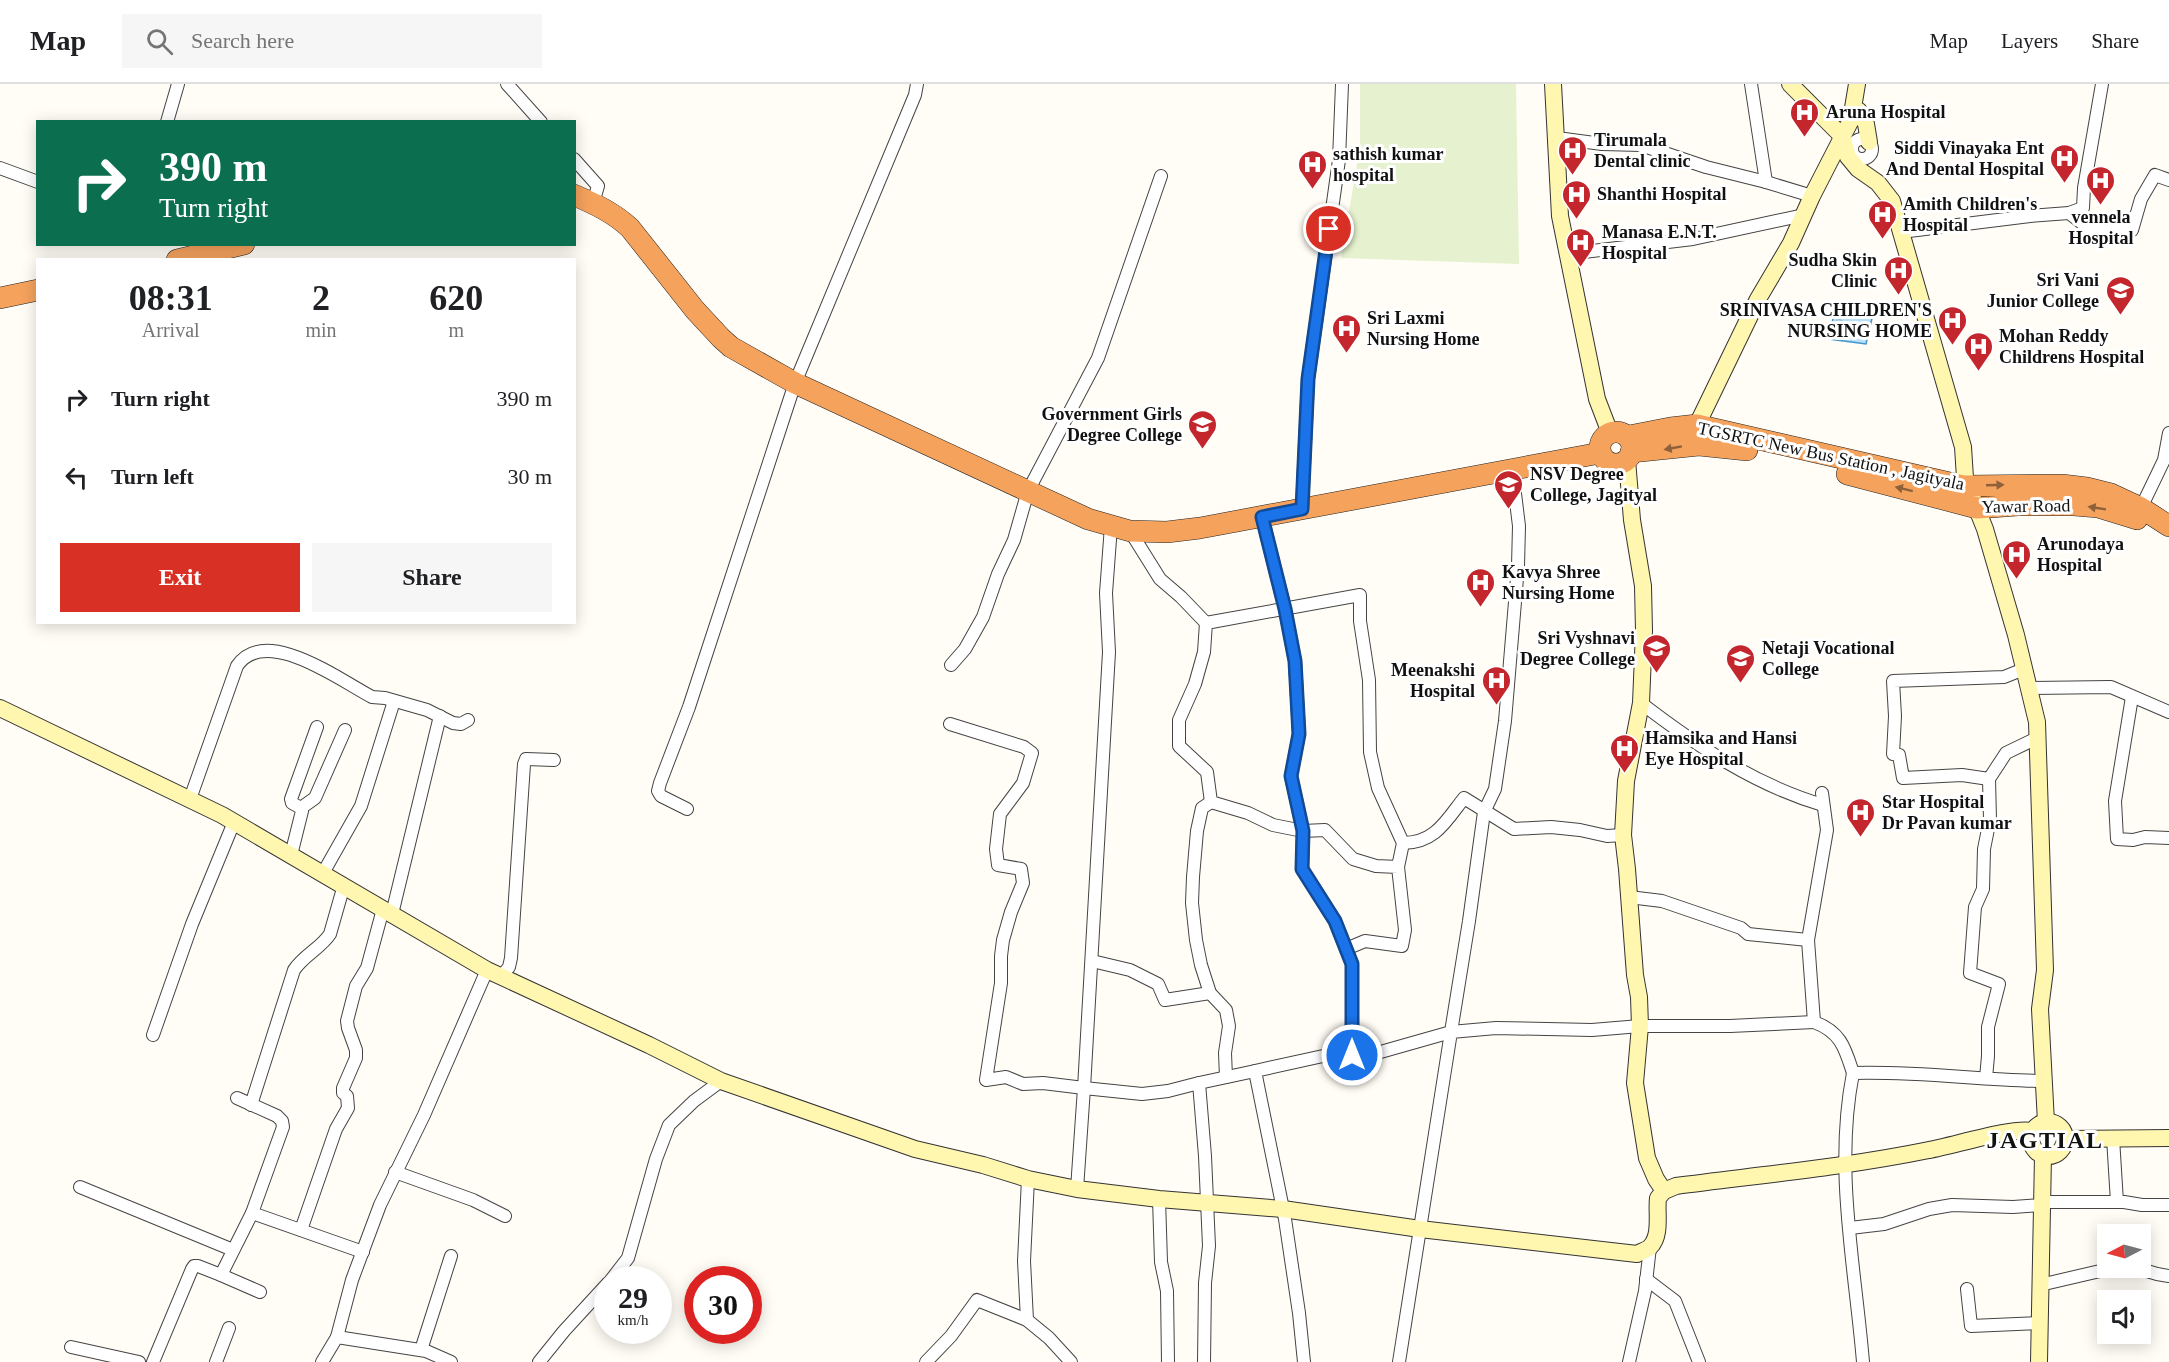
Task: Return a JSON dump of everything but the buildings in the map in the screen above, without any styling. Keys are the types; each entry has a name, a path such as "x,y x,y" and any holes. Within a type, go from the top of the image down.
{"highway":[{"path":"584,199 620,219 630,228 695,310 731,346 795,383 1089,519 1121,528 1167,532 1262,517 1600,453 1611,464 1622,463 1624,445 1698,435"},
{"path":"183,258 214,247"},
{"path":"0,298 36,290"},
{"name":"TGSRTC New Bus Station , Jagityala","path":"1698,435 1970,500 2062,485 2087,488 2111,494 2138,513 2169,526"},
{"path":"2138,513 2169,538"}],"main road":[{"path":"1553,84 1560,216 1597,399 1624,445 1632,520 1643,586 1641,703 1626,780 1623,835 1635,975 1639,997 1640,1026 1635,1083 1647,1158 1664,1191"},
{"path":"0,708 234,822 494,974 649,1045 721,1081 915,1149 983,1165 1028,1179 1077,1189 1159,1199 1283,1209 1420,1229 1637,1254 1650,1247 1657,1229 1658,1198 1664,1191 1676,1186 1846,1164 1928,1150 2039,1126 2057,1124 2065,1139 2062,1149 2053,1156 2043,1156 2037,1153 2031,1143 2039,1126 2044,1081 2040,1009 2045,970 2037,722 2029,688 1985,529 1970,500 1965,478 1963,447 1892,201 1878,183 1858,169 1842,136 1790,84"},
{"path":"1698,435 1758,299 1791,243 1851,120 1857,84"},
{"path":"1852,112 1859,111 1866,123 1869,142"},
{"path":"2065,1139 2169,1138"},
{"path":"2039,1362 2043,1156"}],"street":[{"path":"168,120 178,84"},
{"path":"507,84 539,120"},
{"path":"687,808 661,796 658,791 660,783 689,707 795,383 915,95 916,84"},
{"path":"1302,509 1308,379 1339,160 1342,84"},
{"path":"1751,84 1766,182"},
{"path":"1902,232 2069,213 2083,208 2084,188 2102,84"},
{"path":"1557,138 1602,144 1641,145 1706,167 1812,196"},
{"path":"1850,154 1862,159 1868,157 1871,151 1869,142"},
{"path":"576,161 597,182 598,189 584,199"},
{"path":"0,168 36,181"},
{"path":"2069,213 2091,230 2132,230 2141,199 2154,175 2169,180"},
{"path":"951,664 965,649 983,617 998,574 1014,540 1028,491 1098,358 1161,176"},
{"path":"1567,254 1693,239 1804,215"},
{"path":"2138,513 2164,460 2169,433"},
{"path":"1399,1362 1469,921 1484,812 1495,789 1505,721 1518,566 1519,526 1512,469"},
{"path":"1262,517 1285,609 1295,661 1299,734 1291,776 1303,831 1302,869 1335,921 1352,964 1352,1055"},
{"path":"1121,528 1160,579 1206,623 1204,652 1195,684 1179,720 1179,746 1207,772 1211,802"},
{"path":"1077,1189 1109,652 1106,593 1121,528"},
{"path":"1206,623 1360,595 1360,621 1369,680 1370,752 1378,788 1403,843 1398,867 1405,930 1402,946 1365,941 1346,950"},
{"path":"190,799 237,666 243,657 257,651 275,650 296,656 372,697 427,710 453,723 461,724 468,720"},
{"path":"1989,780 1962,775 1903,778 1899,754 1893,754 1896,716 1893,681 2004,677 2024,669"},
{"path":"2029,688 2111,687 2168,709"},
{"path":"2132,697 2121,752 2115,801 2117,839 2169,838"},
{"path":"323,873 361,806 394,701"},
{"path":"1641,703 1690,741 1728,763 1793,796 1823,799 1827,830 1808,940 1814,1022"},
{"path":"301,1230 336,1129 348,1108 347,1096 343,1093 343,1088 356,1058 356,1050 347,1021 356,986 367,968 388,911 440,716"},
{"path":"950,724 1024,747 1032,753 1023,783 1000,814 996,849 998,865 1021,869 1023,883 1011,912 1004,940 1001,956 1001,983 986,1080 1006,1077 1023,1084 1043,1083 1142,1094 1168,1091 1323,1056 1377,1053 1451,1032 1496,1028 1592,1030 1640,1026 1730,1026 1814,1022 1831,1028 1845,1048 1853,1073 1846,1121 1846,1164 1863,1362"},
{"path":"301,808 292,803 291,799 317,728"},
{"path":"301,808 315,798 345,730"},
{"path":"1986,1078 1988,1027 1999,984 1970,973 1976,907 1983,889 1984,849 1990,819 1989,780 2006,753 2037,738"},
{"path":"322,1362 337,1337 352,1280 380,1205 494,974 509,967 512,958 524,764 526,759 531,758 554,760"},
{"path":"1403,843 1415,843 1435,834 1464,798 1514,829 1551,827 1607,836 1623,835"},
{"path":"1211,802 1248,813 1274,825 1303,831 1325,830 1353,859 1376,866 1398,867"},
{"path":"1211,802 1203,808 1197,831 1192,903 1196,940 1210,993 1226,1010 1229,1026 1225,1053 1226,1077"},
{"path":"291,855 301,808"},
{"path":"153,1035 192,924 234,822"},
{"path":"251,1105 294,970 300,961 330,934 344,885"},
{"path":"1629,897 1662,901 1741,928 1748,934 1808,940"},
{"path":"1092,961 1130,970 1158,984 1165,1000 1210,993"},
{"path":"1255,1071 1283,1209 1304,1362"},
{"path":"1853,1073 1907,1072 1999,1081 2044,1081"},
{"path":"622,1266 628,1258 656,1159 669,1125 694,1101 721,1081"},
{"path":"1199,1083 1209,1246 1205,1283 1204,1362"},
{"path":"221,1275 252,1213 283,1127 278,1116 237,1098"},
{"path":"2113,1138 2117,1202"},
{"path":"396,1172 473,1200 505,1216"},
{"path":"1027,1320 1024,1261 1028,1179"},
{"path":"81,1187 233,1250"},
{"path":"1159,1199 1161,1262 1167,1291 1168,1362"},
{"path":"1850,1228 1884,1224 1929,1209 1953,1205 2013,1207 2043,1203 2169,1204"},
{"path":"252,1213 363,1252"},
{"path":"1629,1362 1646,1279 1650,1247"},
{"path":"421,1350 451,1256"},
{"path":"153,1362 194,1266 260,1292"},
{"path":"2040,1284 2097,1272"},
{"path":"2151,1272 2169,1276"},
{"path":"1646,1279 1676,1301 1699,1362"},
{"path":"1967,1289 1971,1326 2039,1323"},
{"path":"539,1362 594,1298"},
{"path":"926,1362 951,1336 977,1300 1027,1320 1049,1338 1071,1362"},
{"path":"216,1362 229,1328"},
{"path":"337,1337 421,1350 451,1362"},
{"path":"71,1347 139,1362"}],"green space":[{"path":"1360,84 1516,84 1519,264 1341,258 1360,147"}],"water":[{"path":"1835,308 1873,314 1866,344 1829,339"}],"place":[{"name":"Aruna Hospital","path":"1805,138"},
{"name":"Tirumala Dental clinic","path":"1573,176"},
{"name":"Siddi Vinayaka Ent And Dental Hospital","path":"2065,184"},
{"name":"sathish kumar hospital","path":"1312,190"},
{"name":"vennela Hospital","path":"2101,206"},
{"name":"Shanthi Hospital","path":"1576,220"},
{"name":"Amith Children's Hospital","path":"1882,240"},
{"name":"Manasa E.N.T. Hospital","path":"1581,268"},
{"name":"Sudha Skin Clinic","path":"1898,296"},
{"name":"Sri Vani Junior College","path":"2120,316"},
{"name":"SRINIVASA CHILDREN'S NURSING HOME","path":"1953,346"},
{"name":"Sri Laxmi Nursing Home","path":"1346,354"},
{"name":"Mohan Reddy Childrens Hospital","path":"1978,372"},
{"name":"Government Girls Degree College","path":"1203,450"},
{"name":"NSV Degree College, Jagityal","path":"1509,510"},
{"name":"Arunodaya Hospital","path":"2016,580"},
{"name":"Kavya Shree Nursing Home","path":"1481,608"},
{"name":"Sri Vyshnavi Degree College","path":"1656,674"},
{"name":"Netaji Vocational College","path":"1741,684"},
{"name":"Meenakshi Hospital","path":"1496,706"},
{"name":"Hamsika and Hansi Eye Hospital","path":"1624,774"},
{"name":"Star Hospital Dr Pavan kumar","path":"1861,838"}],"district":[{"name":"JAGTIAL","path":"2045,1140"}],"route":[{"path":"1329,229 1308,379 1302,509 1262,517 1285,609 1295,661 1299,734 1291,776 1303,831 1302,869 1335,921 1352,964 1352,1055"}]}
